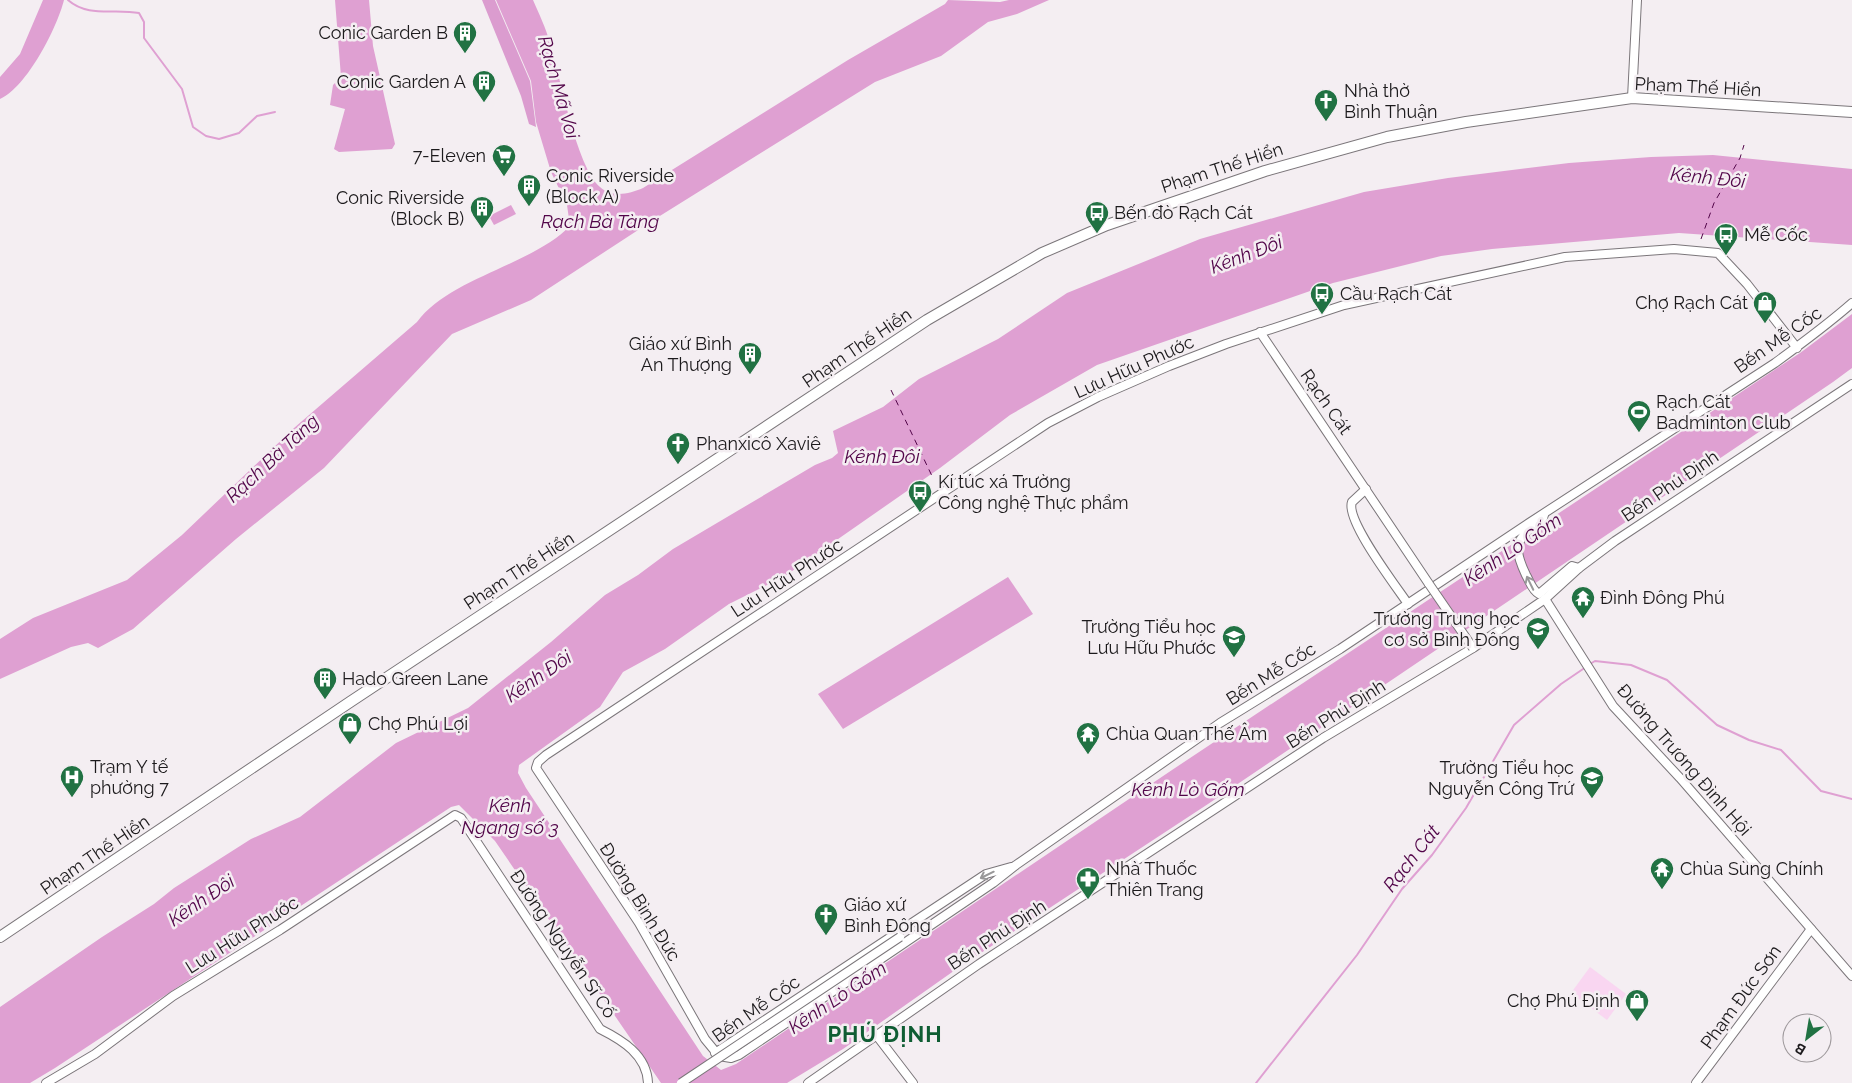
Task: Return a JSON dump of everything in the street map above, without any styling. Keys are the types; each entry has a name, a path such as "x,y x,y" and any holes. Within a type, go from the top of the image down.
{"main road":[{"name":"Phạm Thế Hiển","path":"0,937 350,702 920,325 1042,253 1107,225 1183,197 1298,161 1364,143 1458,123 1632,98 1852,112"}],"street":[{"path":"1632,98 1637,0"},
{"name":"Lưu Hữu Phước","path":"536,768 538,762 546,755 1048,423 1138,380 1260,332 1344,305 1565,257 1674,249 1718,253 1748,284 1797,348"},
{"name":"Bến Mễ Cốc","path":"715,1053 727,1058 738,1056 993,883 1220,723 1340,649 1797,348 1852,303"},
{"name":"Rạch Cát","path":"1260,332 1409,555 1474,648"},
{"name":"Bến Phú Định","path":"808,1083 979,964 1323,738 1474,648 1545,599 1579,568 1615,541 1852,384"},
{"path":"1366,489 1352,502 1351,512 1367,542 1408,604"},
{"name":"Bến Mễ Cốc","path":"1544,513 1542,520 1525,534 1518,550 1518,557 1534,592 1541,593 1572,566 1579,568"},
{"name":"Đường Trương Đình Hội","path":"1545,599 1575,647 1599,680 1613,706 1680,778 1852,976"},
{"name":"Đường Bình Đức","path":"536,768 639,923 682,1002 715,1053"},
{"name":"Lưu Hữu Phước","path":"46,1083 95,1054 173,996 278,931 455,815"},
{"name":"Đường Nguyễn Sĩ Cố","path":"455,815 461,818 600,1029 632,1048 648,1072 648,1083"},
{"name":"Bến Mễ Cốc","path":"715,1053 986,874 1016,865"},
{"path":"960,892 965,901"},
{"name":"Bến Mễ Cốc","path":"900,937 914,922"},
{"name":"Phạm Đức Sơn","path":"1696,1083 1811,928"},
{"name":"Bến Mễ Cốc","path":"900,937 920,932"},
{"path":"681,1083 900,937"},
{"path":"877,1036 913,1083"}],"shaded area":[{"path":"482,0 495,0 530,81 536,127 529,124 521,96"},
{"path":"1590,967 1626,994 1607,1020 1571,993"}],"water":[{"path":"43,0 64,0 55,26 40,56 30,70 10,92 0,99 0,77 20,54"},
{"path":"335,0 369,0 373,46 395,144 392,149 339,152 334,149 345,109 330,105 333,85 341,77"},
{"name":"Rạch Bà Tàng","path":"496,0 533,0 548,37 576,141 583,160 591,176 600,187 610,193 621,194 643,188 848,60 945,4 948,0 1000,2 1009,0 1049,0 1017,14 988,22 941,56 875,82 655,219 531,300 452,334 324,468 236,539 133,629 98,648 88,643 71,647 0,679 0,639 33,618 127,580 182,535 294,428 417,322 431,307 469,283 554,240 570,226 567,205 551,172 536,122 531,81"},
{"name":"Kênh Đôi","path":"1713,155 1852,169 1852,245 1679,233 1492,249 1441,256 1333,283 1097,365 1010,415 940,468 785,576 729,604 665,649 623,672 600,707 519,765 518,773 526,788 703,1056 721,1070 736,1064 1172,770 1800,353 1852,314 1852,368 1833,382 1208,804 958,968 843,1049 787,1083 661,1083 495,841 459,805 451,807 55,1068 30,1083 0,1083 0,1007 154,904 174,888 251,839 300,817 396,743 468,708 551,642 605,595 638,575 673,549 815,465 832,458 838,453 833,431 883,407 919,379 998,339 1067,293 1200,239 1364,192 1448,178 1569,163"},
{"path":"511,205 516,214 494,225 489,216"},
{"path":"1008,577 1033,614 843,729 818,694"}],"waterway":[{"path":"68,0 76,6 93,11 139,13 144,22 144,38 182,89 193,127 206,136 219,139 239,133 257,116 275,112"},
{"path":"1590,664 1595,661 1631,665 1667,680 1717,725 1749,740 1781,750 1821,791 1852,799"},
{"name":"Rạch Cát","path":"1256,1083 1357,955 1402,889 1432,855 1466,808 1514,725 1561,684 1586,667"}],"ferry route":[{"path":"1701,239 1714,203 1740,158 1744,145"},
{"path":"891,390 932,476"}],"place":[{"name":"Conic Garden B","path":"465,54"},
{"name":"Conic Garden A","path":"484,103"},
{"name":"Nhà thờ Bình Thuận","path":"1326,122"},
{"name":"7-Eleven","path":"504,177"},
{"name":"Conic Riverside (Block A)","path":"529,207"},
{"name":"Conic Riverside (Block B)","path":"482,229"},
{"name":"Bến đò Rạch Cát","path":"1097,234"},
{"name":"Mễ Cốc","path":"1726,256"},
{"name":"Cầu Rạch Cát","path":"1322,315"},
{"name":"Chợ Rạch Cát","path":"1765,324"},
{"name":"Giáo xứ Bình An Thượng","path":"750,375"},
{"name":"Rạch Cát Badminton Club","path":"1639,433"},
{"name":"Phanxicô Xaviê","path":"678,465"},
{"name":"Kí túc xá Trường Công nghệ Thực phẩm","path":"920,513"},
{"name":"Đình Đông Phú","path":"1583,619"},
{"name":"Trường Trung học cơ sở Bình Đông","path":"1538,650"},
{"name":"Trường Tiểu học Lưu Hữu Phước","path":"1234,658"},
{"name":"Hado Green Lane","path":"325,700"},
{"name":"Chợ Phú Lợi","path":"350,745"},
{"name":"Chùa Quan Thế Âm","path":"1088,755"},
{"name":"Trạm Y tế phường 7","path":"72,798"},
{"name":"Trường Tiểu học Nguyễn Công Trứ","path":"1592,799"},
{"name":"Chùa Sùng Chính","path":"1662,890"},
{"name":"Nhà Thuốc Thiên Trang","path":"1088,900"},
{"name":"Giáo xứ Bình Đông","path":"826,936"},
{"name":"Chợ Phú Định","path":"1637,1022"}],"district":[{"name":"PHÚ ĐỊNH","path":"885,1034"}],"water label":[{"name":"Rạch Mã Voi","path":"559,87"},
{"name":"Kênh Lò Gốm","path":"1512,549"},
{"name":"Kênh Lò Gốm","path":"1188,789"},
{"name":"Kênh Ngang số 3","path":"510,816"},
{"name":"Kênh Lò Gốm","path":"837,997"}]}
